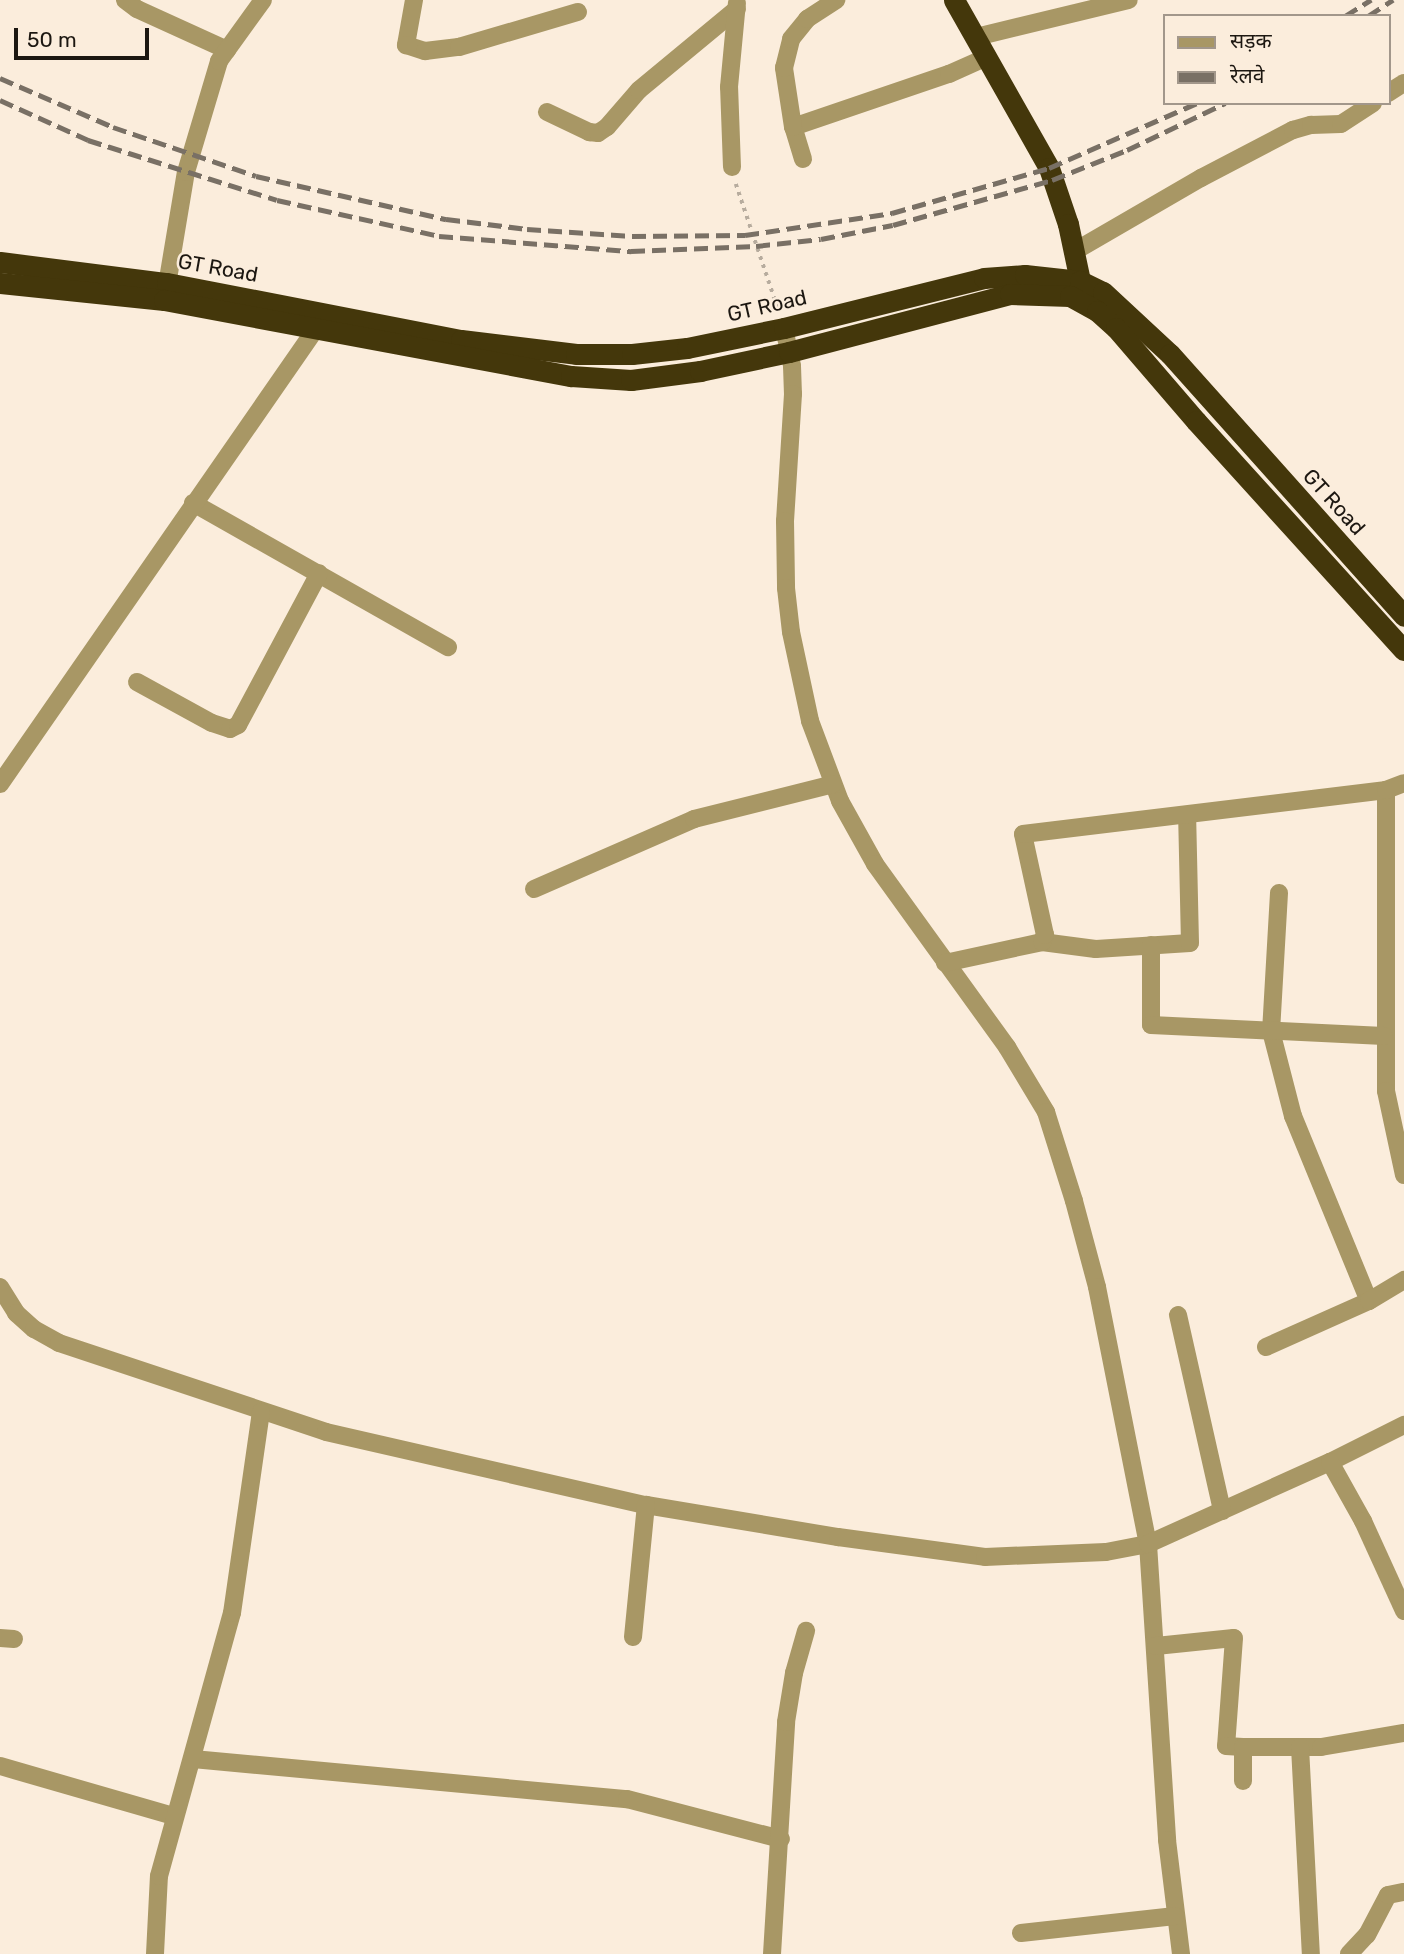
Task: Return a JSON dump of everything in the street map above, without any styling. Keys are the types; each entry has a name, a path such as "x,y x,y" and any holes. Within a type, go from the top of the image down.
{"highway":[{"path":"954,0 1049,168 1074,251 1075,289 1116,328 1404,650"},
{"name":"GT Road","path":"0,262 461,340 576,354 632,354 687,348 784,328 984,278 1025,275 1075,289 1103,292 1160,344 1404,615"},
{"name":"GT Road","path":"0,283 166,292 317,327 571,376 631,380 700,371 789,352 1000,296 1075,289"}],"street":[{"path":"166,292 188,163 219,61 263,0"},
{"path":"414,0 407,45 425,51 458,47 578,12"},
{"path":"803,159 793,127 784,68 791,39 807,19 836,0"},
{"path":"976,37 1129,0"},
{"path":"132,3 227,50"},
{"path":"547,112 589,132 598,133 607,127 639,90 737,5"},
{"path":"732,167 729,87 737,5"},
{"path":"793,127 937,78 987,57"},
{"path":"1074,251 1201,178 1293,130 1311,125 1341,124 1370,105"},
{"path":"0,784 317,327"},
{"path":"784,328 793,394 785,521 786,588 802,688 833,783 875,864 1031,1084 1057,1140 1115,1367 1148,1544 1164,1805 1181,1954"},
{"path":"193,503 448,647"},
{"path":"137,682 212,723 230,729 238,725 319,573"},
{"path":"534,889 694,819 833,783"},
{"path":"1042,942 1045,935 1023,834 1386,790 1404,783"},
{"path":"1386,790 1384,1036 1392,1128 1404,1175"},
{"path":"945,963 1042,942 1096,949 1190,943 1187,815"},
{"path":"1279,893 1271,1031 1293,1116 1369,1301"},
{"path":"1151,946 1152,1025 1384,1036"},
{"path":"1266,1348 1369,1301 1404,1280"},
{"path":"0,1287 16,1313 34,1329 59,1343 326,1432 469,1467 646,1505 838,1538 985,1557 1106,1552 1148,1544 1330,1462 1404,1425"},
{"path":"1178,1315 1222,1511"},
{"path":"155,1954 159,1876 173,1816 193,1759 232,1613 261,1412"},
{"path":"1330,1462 1363,1521 1404,1611"},
{"path":"633,1637 646,1505"},
{"path":"772,1954 786,1722 794,1673 806,1631"},
{"path":"1156,1646 1234,1638 1226,1746 1321,1747 1404,1733"},
{"path":"1243,1747 1243,1781"},
{"path":"1300,1747 1311,1954"},
{"path":"193,1759 627,1799 781,1839"},
{"path":"0,1766 173,1816"},
{"path":"1349,1954 1367,1935 1388,1895 1404,1892"},
{"path":"1021,1933 1175,1916"}],"path":[{"path":"732,167 784,328"}],"railway":[{"path":"1348,14 1371,0"},
{"path":"1371,14 1393,0"},
{"path":"0,78 113,127 256,176 446,219 527,229 632,236 745,235 892,213 1049,168 1192,105"},
{"path":"0,100 88,140 277,200 439,236 631,251 756,246 821,239 893,225 1052,180 1127,150 1221,105"}]}
